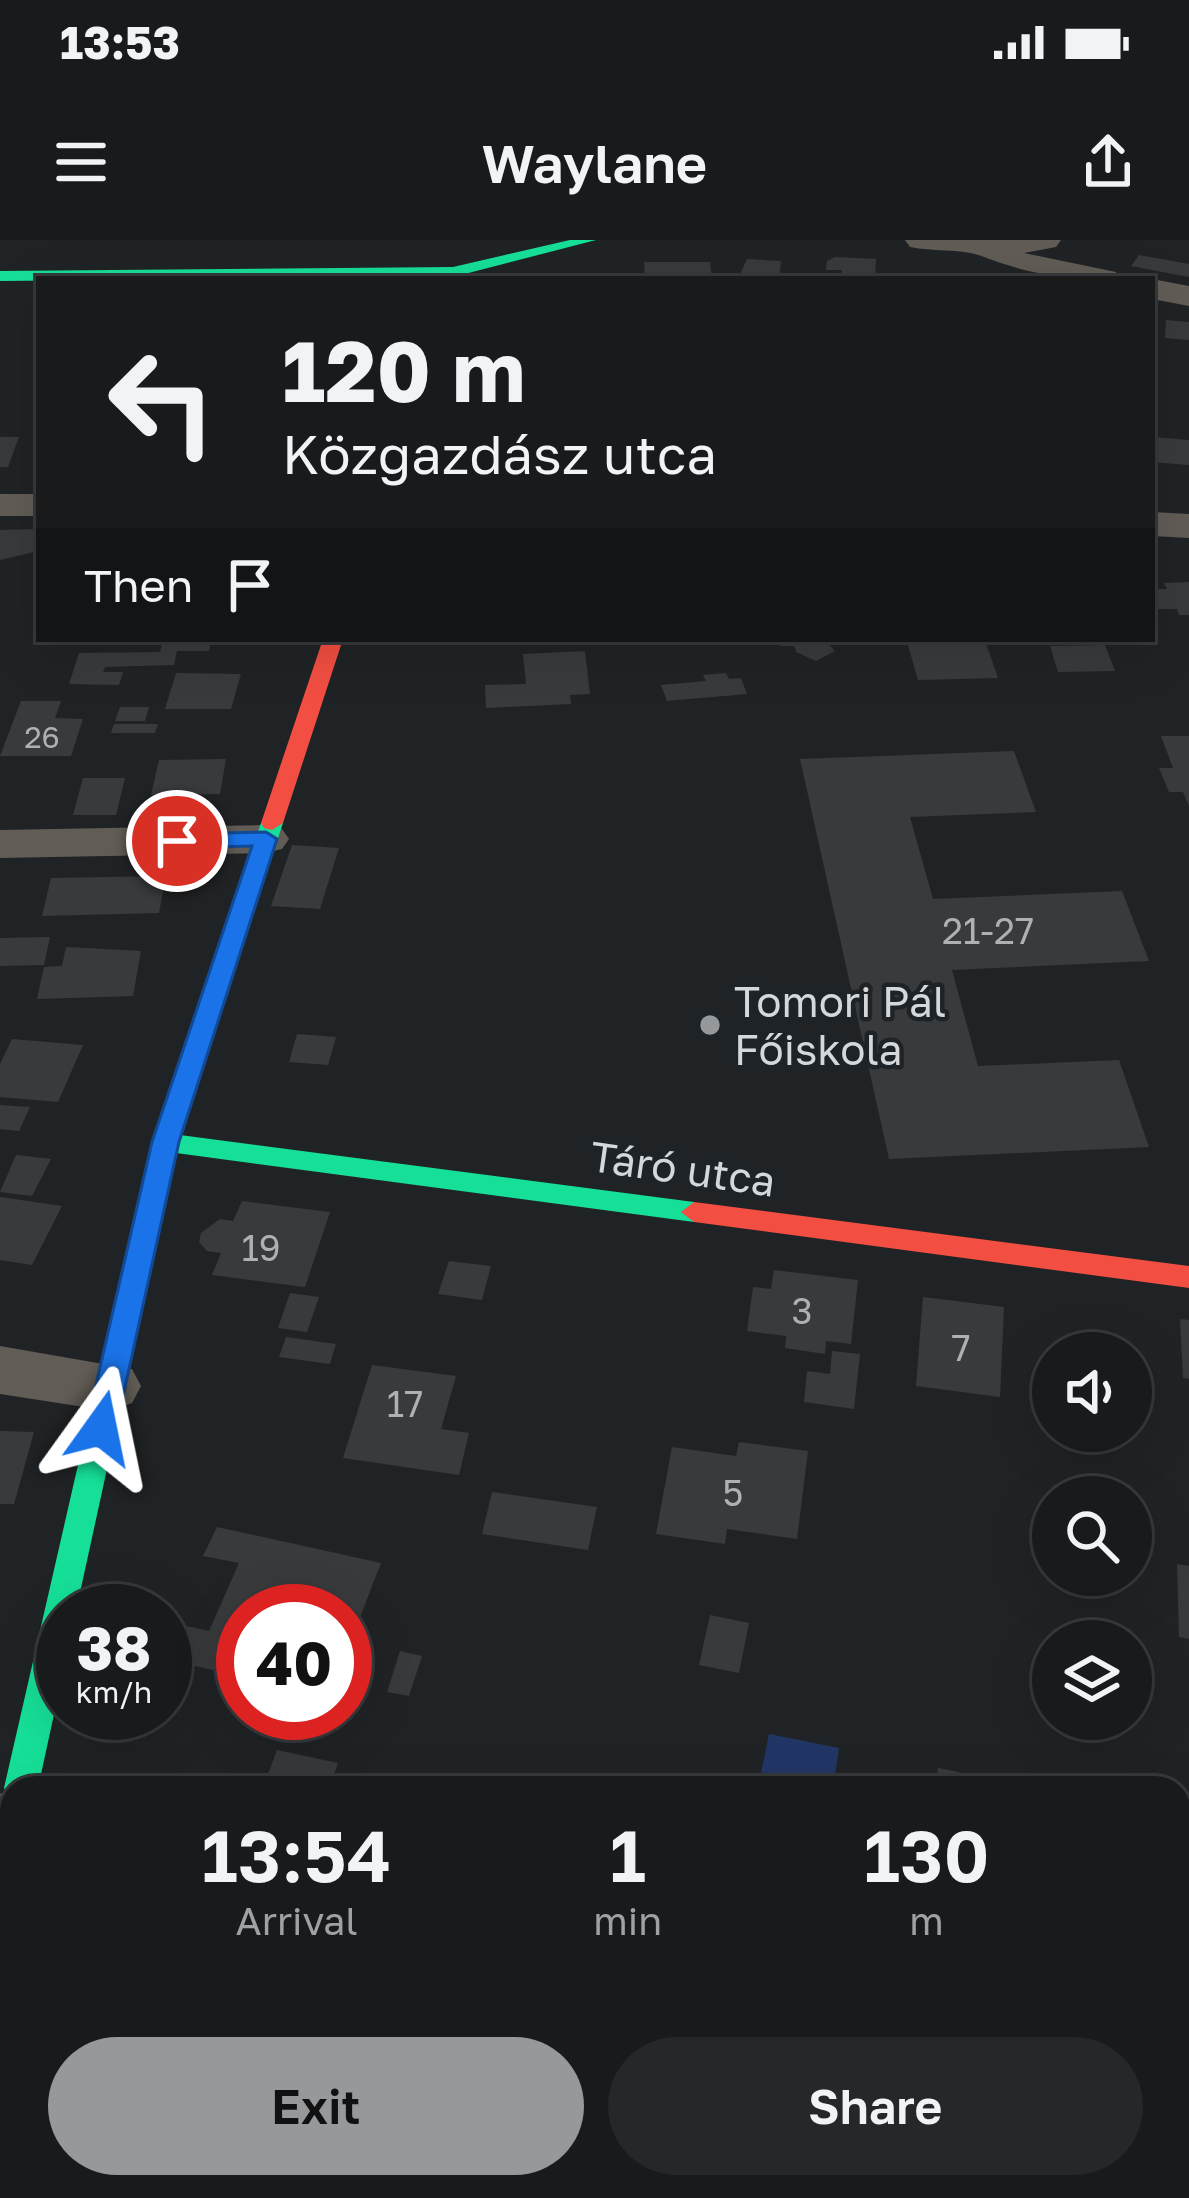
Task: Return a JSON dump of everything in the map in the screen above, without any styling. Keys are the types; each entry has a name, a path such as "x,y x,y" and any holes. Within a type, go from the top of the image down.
{"street":[{"path":"0,276 452,275 589,240"},
{"path":"922,240 995,248 1045,240"},
{"path":"995,248 1012,260 1091,276"},
{"path":"1155,290 1189,296"},
{"path":"0,506 36,505"},
{"path":"1155,524 1189,526"},
{"path":"24,1776 166,1142 332,642"},
{"path":"0,844 266,839"},
{"name":"Táró utca","path":"166,1142 1189,1277"},
{"path":"0,1370 110,1387"}],"water":[{"path":"769,1734 839,1748 835,1776 761,1773"}],"building":[{"path":"1139,255 1189,264 1189,277 1131,266"},
{"path":"835,257 876,259 875,276 841,276 842,270 826,270 827,261"},
{"path":"747,259 781,261 779,276 739,276"},
{"path":"644,262 710,262 712,276 645,276"},
{"path":"1166,320 1189,322 1189,340 1165,338"},
{"path":"0,437 19,437 8,467 0,467"},
{"path":"1155,437 1189,440 1189,465 1155,462"},
{"path":"36,529 34,552 0,560 0,530"},
{"path":"1189,582 1189,615 1179,615 1177,609 1158,609 1155,589 1167,589 1164,583"},
{"path":"162,642 210,642 209,651 177,651 174,665 105,667 103,672 123,672 119,685 69,684 79,653 160,652"},
{"path":"780,642 827,642 835,651 816,661 796,652 794,646"},
{"path":"907,642 986,642 998,678 918,680"},
{"path":"1105,645 1115,671 1058,672 1050,646"},
{"path":"585,651 590,694 570,695 571,704 486,708 485,685 526,684 523,654"},
{"path":"176,673 241,674 231,709 165,709"},
{"path":"726,673 729,679 741,678 747,694 667,701 661,685 706,681 703,675"},
{"path":"21,701 61,701 55,718 83,719 71,756 0,756"},
{"path":"120,707 149,707 145,721 115,721"},
{"path":"114,724 158,724 155,733 111,733"},
{"path":"1161,736 1189,736 1189,806 1183,792 1169,792 1159,768 1173,768"},
{"path":"1014,751 1036,812 910,817 933,899 1122,891 1149,961 952,970 978,1066 1119,1060 1149,1147 889,1159 800,759"},
{"path":"226,759 220,794 151,795 159,760"},
{"path":"83,778 125,778 116,815 73,815"},
{"path":"292,845 339,848 320,909 271,906"},
{"path":"166,876 159,913 42,916 51,878"},
{"path":"50,937 44,965 0,966 0,938"},
{"path":"66,947 141,951 133,996 37,999 44,967 62,966"},
{"path":"297,1034 336,1037 328,1065 289,1062"},
{"path":"12,1039 83,1045 58,1102 0,1097 0,1064"},
{"path":"0,1105 30,1107 19,1131 0,1129"},
{"path":"16,1155 51,1159 32,1196 0,1192"},
{"path":"0,1197 62,1206 32,1265 0,1260"},
{"path":"242,1201 330,1212 305,1287 212,1275 221,1253 207,1251 199,1242 201,1233 220,1219 233,1221"},
{"path":"449,1261 491,1266 482,1300 438,1294"},
{"path":"774,1270 858,1280 851,1344 826,1341 825,1354 785,1348 786,1336 747,1331 753,1287 771,1289"},
{"path":"290,1293 319,1297 307,1332 278,1328"},
{"path":"923,1297 1004,1307 1000,1397 916,1386"},
{"path":"1180,1319 1189,1320 1189,1379 1183,1378"},
{"path":"286,1337 336,1344 330,1364 279,1357"},
{"path":"832,1351 860,1354 854,1409 804,1402 807,1371 830,1374"},
{"path":"372,1365 456,1376 441,1429 469,1433 459,1475 343,1458"},
{"path":"0,1431 34,1432 14,1504 0,1504"},
{"path":"739,1442 808,1451 797,1539 727,1529 725,1544 656,1534 672,1447 736,1456"},
{"path":"492,1492 597,1507 588,1550 482,1534"},
{"path":"217,1527 381,1563 372,1586 230,1584 239,1563 203,1556"},
{"path":"1177,1564 1189,1566 1189,1639 1179,1637"},
{"path":"216,1615 216,1671 192,1665 192,1627 209,1631"},
{"path":"710,1615 749,1623 739,1673 699,1665"},
{"path":"400,1651 422,1656 409,1696 387,1692"},
{"path":"277,1750 338,1763 333,1776 267,1776"},
{"path":"938,1768 978,1776 937,1776"}],"traffic: fast":[{"path":"0,276 453,272 589,240"},
{"path":"24,1776 165,1142 272,823"},
{"path":"165,1142 694,1212"}],"traffic: jam":[{"path":"272,823 332,642"},
{"path":"694,1212 1189,1277"}],"place":[{"name":"Tomori Pál Főiskola","path":"710,1025"}],"route":[{"path":"101,1428 166,1142 266,839 177,841"}]}
